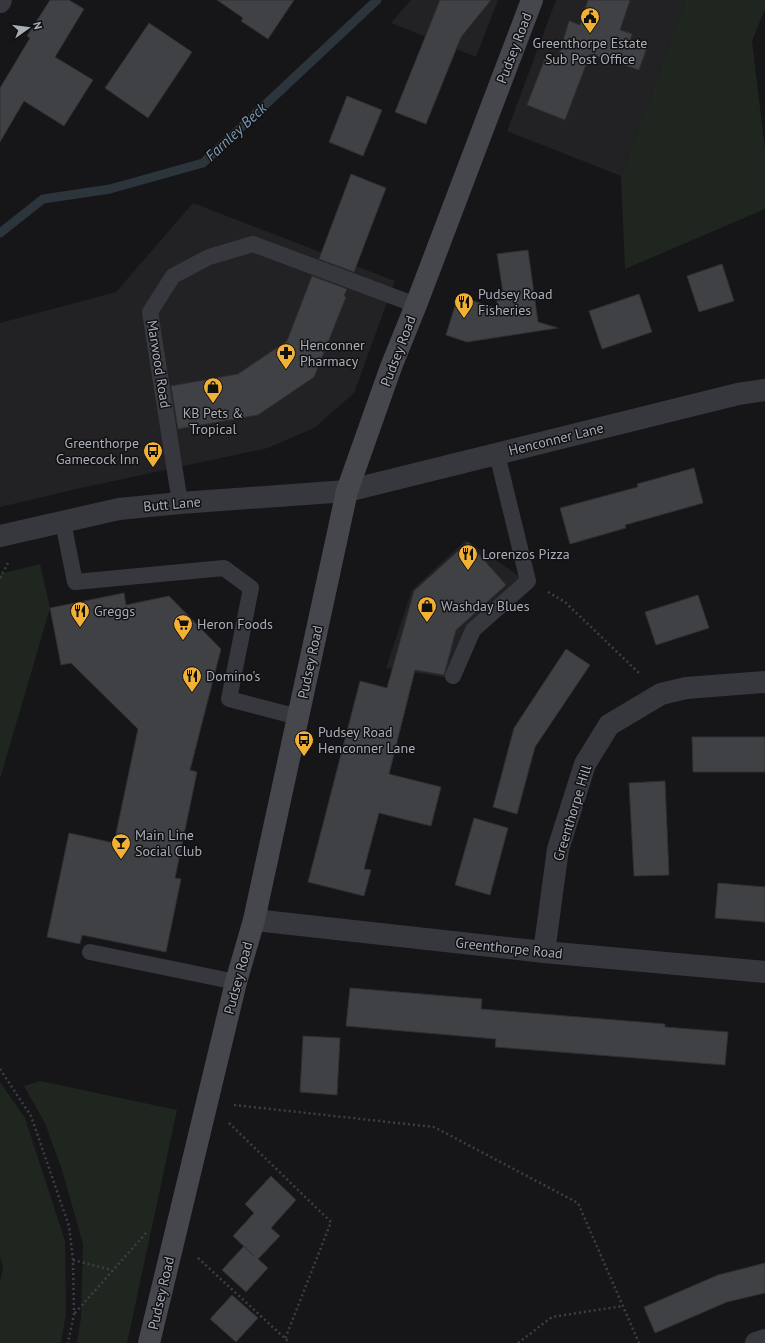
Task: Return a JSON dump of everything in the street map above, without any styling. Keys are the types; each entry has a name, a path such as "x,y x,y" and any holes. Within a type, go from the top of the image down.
{"main road":[{"name":"Pudsey Road","path":"149,1343 236,982 254,920 347,491 391,367 532,0"}],"street":[{"name":"Henconner Lane","path":"347,491 738,394 765,390"},
{"name":"Butt Lane","path":"0,536 120,509 180,503 347,491"},
{"name":"Greenthorpe Hill","path":"544,952 558,849 585,764 609,725 661,694 686,688 765,682"},
{"name":"Greenthorpe Road","path":"254,920 544,952 765,972"},
{"path":"756,1343 765,1340"}],"lane":[{"name":"Marwood Road","path":"180,503 150,312 173,276 209,257 253,244 416,305"},
{"path":"453,676 473,630 528,581 497,454"},
{"path":"63,522 75,582 224,568 251,588 229,699 298,717"},
{"path":"90,952 236,982"}],"path":[{"path":"528,581 565,602 661,694"},
{"path":"0,1069 31,1116 69,1226 73,1260 74,1314 68,1343"},
{"path":"207,1102 434,1127 578,1203 639,1343"},
{"path":"207,1102 331,1222 285,1339"},
{"path":"74,1314 149,1230"},
{"path":"174,1236 290,1343"},
{"path":"73,1260 112,1270"},
{"path":"518,1343 552,1317 623,1306"}],"shaded area":[{"path":"411,0 498,0 476,57 391,23"},
{"path":"556,0 685,0 621,176 507,131"},
{"path":"685,0 765,0 765,9 752,41 765,150 765,209 625,269 621,176"},
{"path":"193,203 395,281 354,393 314,428 268,448 0,507 0,323 116,292"},
{"path":"466,540 528,582 475,631 455,679 386,668 412,590"},
{"path":"40,564 50,608 0,779 0,574"},
{"path":"40,1081 177,1110 127,1343 77,1343 81,1318 83,1244 62,1170 45,1123 24,1086"},
{"path":"0,1082 25,1118 65,1241 66,1313 61,1343 0,1343 0,1282 3,1268 0,1257"}],"building":[{"path":"50,0 69,0 84,9 55,57 93,80 64,126 24,101 0,142 0,88 30,38 27,36"},
{"path":"217,0 294,0 268,39 241,21 243,18"},
{"path":"440,0 491,0 461,37 426,124 395,112"},
{"path":"588,0 630,0 620,30 632,34 630,41 647,47 639,70 590,54 565,120 527,105 546,56 557,61 569,21 580,25"},
{"path":"149,23 192,52 148,118 105,88"},
{"path":"347,96 382,110 363,156 329,142"},
{"path":"351,174 386,188 354,272 319,259"},
{"path":"528,250 538,322 558,328 467,342 446,335 458,296 498,309 496,294 503,293 497,254"},
{"path":"722,264 734,301 699,312 687,276"},
{"path":"312,276 347,289 344,296 346,297 314,377 258,415 178,429 171,386 238,374 287,341"},
{"path":"639,294 652,332 602,349 589,311"},
{"path":"694,468 703,503 625,525 626,528 570,544 560,508 638,487 637,484"},
{"path":"468,542 506,585 456,630 444,675 415,670 389,774 441,787 431,826 379,813 364,869 371,870 364,896 308,882 360,681 387,688 414,591"},
{"path":"124,593 126,605 169,596 221,649 190,770 197,772 175,878 181,879 166,952 82,935 80,944 47,937 69,833 114,843 138,729 71,663 61,665 50,608"},
{"path":"698,595 709,628 656,645 645,612"},
{"path":"566,649 590,665 535,747 517,814 493,807 514,728"},
{"path":"692,737 765,737 765,772 693,772"},
{"path":"665,781 669,875 634,876 629,783"},
{"path":"474,818 508,828 490,895 455,885"},
{"path":"718,883 765,887 765,922 715,918"},
{"path":"350,988 482,999 481,1009 665,1024 665,1027 728,1032 725,1065 495,1047 496,1039 346,1026"},
{"path":"303,1036 340,1038 337,1095 300,1092"},
{"path":"271,1176 296,1200 271,1228 280,1236 258,1259 268,1268 246,1292 222,1270 244,1246 233,1236 254,1213 245,1204"},
{"path":"765,1263 765,1293 727,1302 655,1333 644,1307 718,1275"},
{"path":"232,1295 258,1318 236,1342 210,1319"}],"waterway":[{"name":"Farnley Beck","path":"0,233 43,199 110,189 203,163 377,0"}],"place":[{"name":"Greenthorpe Estate Sub Post Office","path":"590,34"},
{"name":"Pudsey Road Fisheries","path":"464,319"},
{"name":"Henconner Pharmacy","path":"286,370"},
{"name":"KB Pets & Tropical","path":"213,404"},
{"name":"Greenthorpe Gamecock Inn","path":"153,468"},
{"name":"Lorenzos Pizza","path":"468,571"},
{"name":"Washday Blues","path":"427,623"},
{"name":"Greggs","path":"80,628"},
{"name":"Heron Foods","path":"183,641"},
{"name":"Domino's","path":"192,693"},
{"name":"Pudsey Road Henconner Lane","path":"304,757"},
{"name":"Main Line Social Club","path":"121,860"}]}
